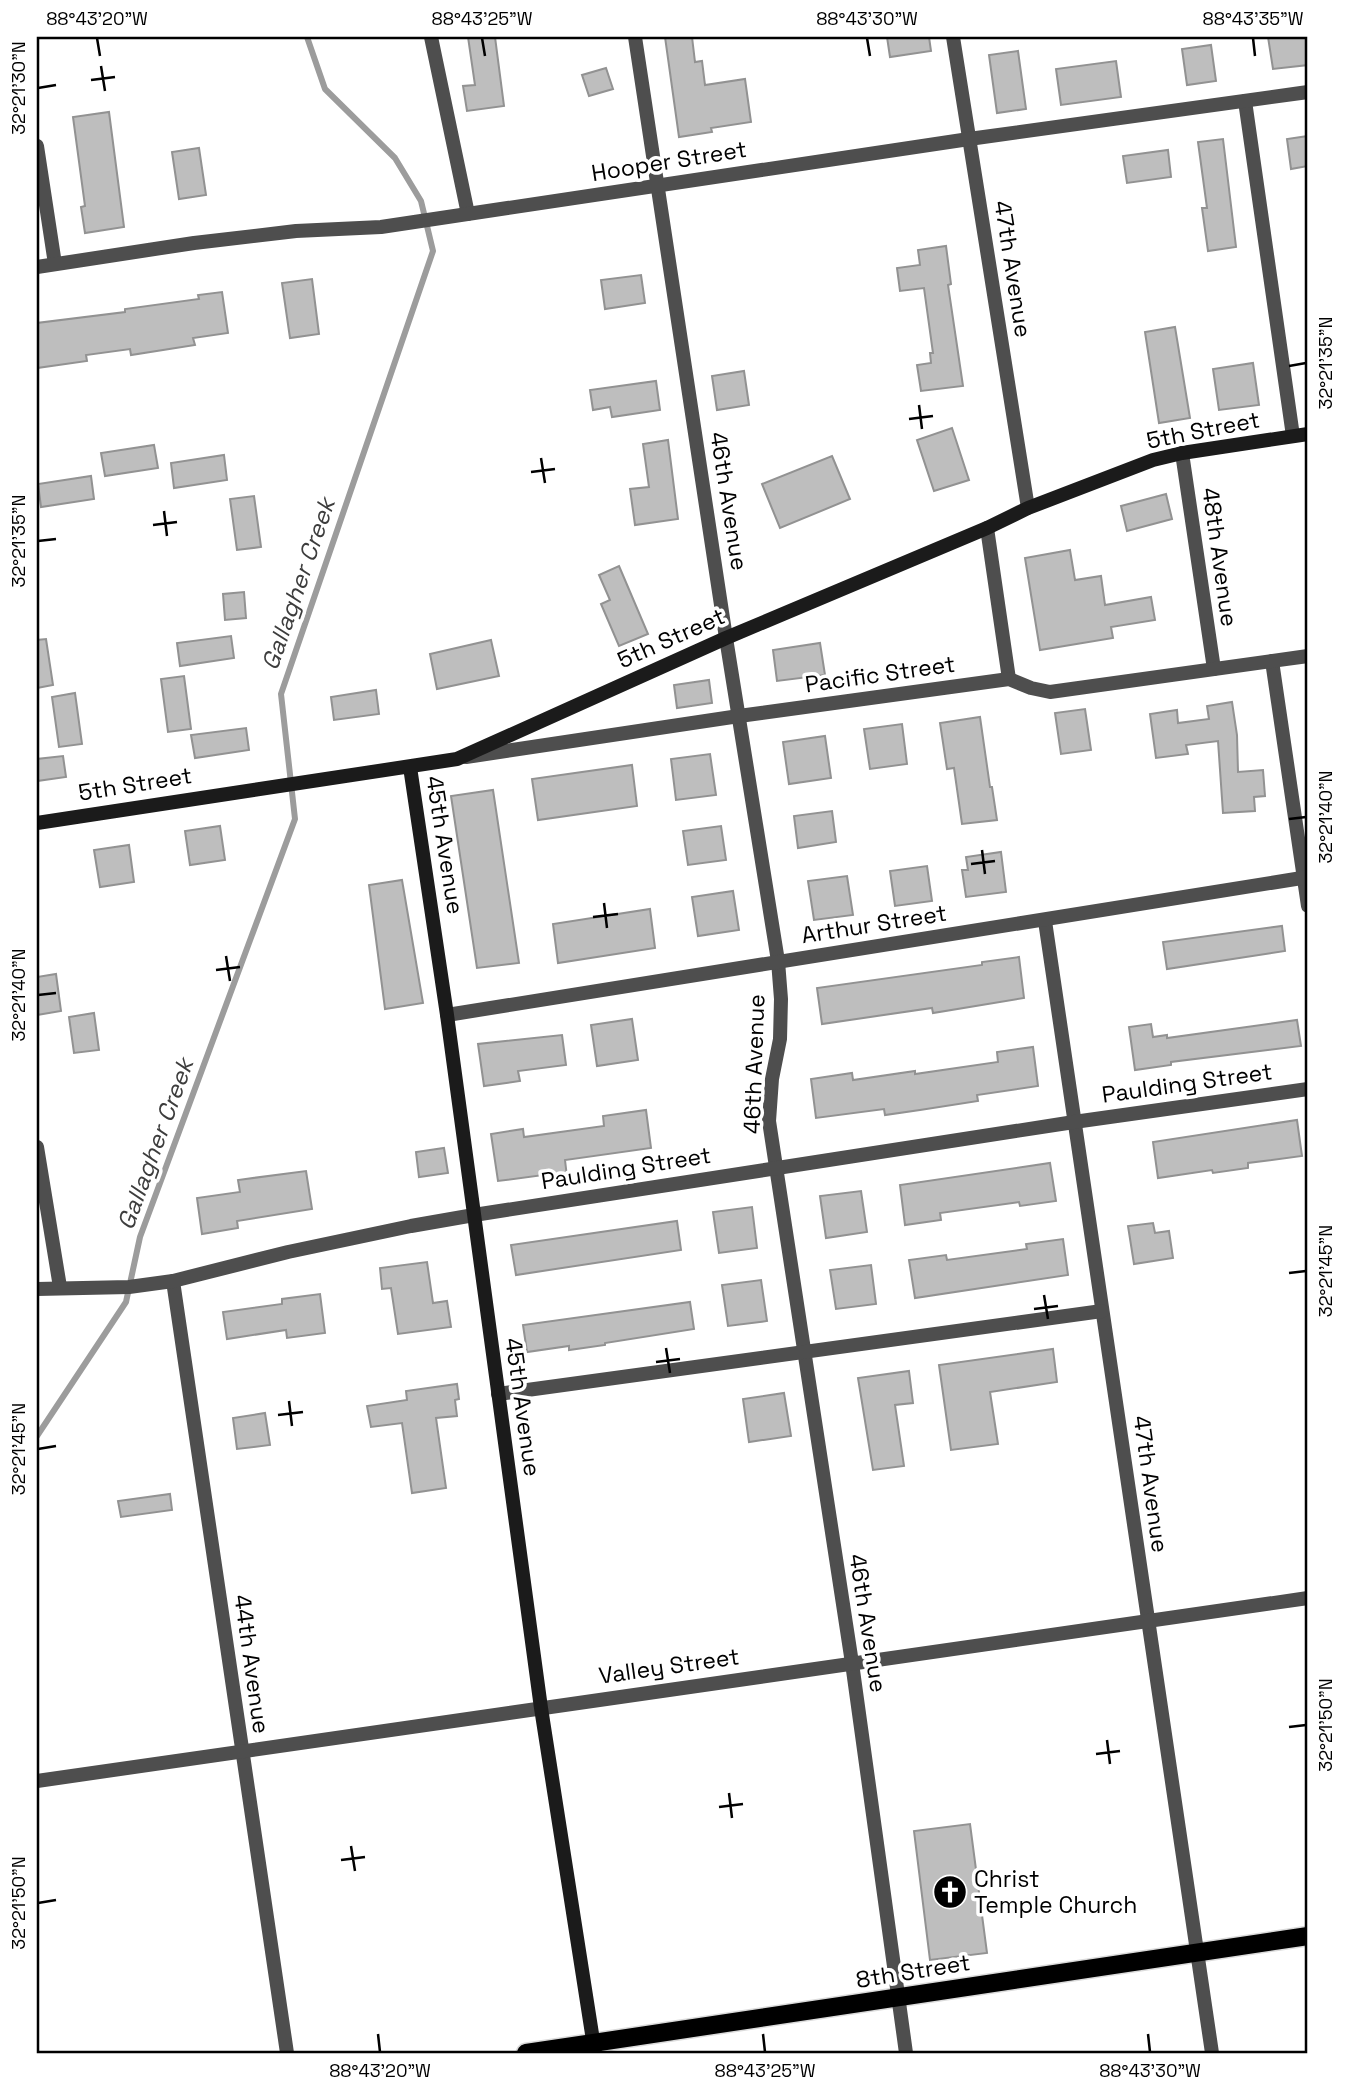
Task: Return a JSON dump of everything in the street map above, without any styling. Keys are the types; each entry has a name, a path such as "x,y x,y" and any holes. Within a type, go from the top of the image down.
{"main road":[{"name":"8th Street","path":"526,2053 594,2048 1308,1936"}],"street":[{"path":"431,37 468,214"},
{"name":"46th Avenue","path":"635,37 778,961 781,999 779,1039 772,1079 769,1121 852,1663 905,2053"},
{"name":"47th Avenue","path":"953,37 1028,508"},
{"name":"Hooper Street","path":"37,267 284,232 398,225 969,139 1308,92"},
{"path":"1245,101 1301,435"},
{"path":"37,146 55,264"},
{"name":"5th Street","path":"37,823 457,758 1028,508 1153,460 1301,435"},
{"name":"48th Avenue","path":"1182,453 1214,668"},
{"path":"987,528 1009,679"},
{"name":"Pacific Street","path":"457,758 1009,679 1050,692 1308,656"},
{"path":"1272,661 1308,906"},
{"name":"45th Avenue","path":"410,767 447,1016 541,1708 594,2048"},
{"name":"Arthur Street","path":"447,1016 1306,878"},
{"name":"47th Avenue","path":"1045,921 1212,2053"},
{"name":"Paulding Street","path":"37,1289 173,1281 288,1252 474,1215 1074,1122 1308,1089"},
{"path":"37,1146 60,1287"},
{"name":"44th Avenue","path":"173,1281 287,2053"},
{"path":"498,1394 1102,1311"},
{"name":"Valley Street","path":"37,1781 1308,1598"}],"building":[{"path":"468,37 495,37 504,106 467,111 463,86 475,85"},
{"path":"665,37 692,37 695,62 702,61 705,85 745,79 751,122 711,128 712,132 679,137"},
{"path":"887,37 929,37 931,51 890,57"},
{"path":"1268,37 1308,37 1308,65 1273,69"},
{"path":"1211,45 1216,81 1187,85 1182,49"},
{"path":"1018,51 1026,109 997,113 989,55"},
{"path":"1116,61 1121,97 1061,105 1056,69"},
{"path":"606,68 613,89 589,96 582,75"},
{"path":"109,112 124,227 85,233 81,207 85,206 73,117"},
{"path":"1308,136 1308,166 1291,169 1287,139"},
{"path":"1223,139 1236,247 1208,251 1202,208 1207,208 1198,142"},
{"path":"199,148 206,195 179,199 172,152"},
{"path":"1168,150 1171,177 1127,183 1123,156"},
{"path":"946,246 951,284 948,285 963,386 921,391 917,365 931,363 930,353 933,353 924,288 900,291 897,268 920,265 918,250"},
{"path":"641,275 645,303 605,309 601,280"},
{"path":"312,279 319,334 290,338 282,283"},
{"path":"222,292 228,333 193,338 195,345 131,355 130,349 86,355 87,361 37,368 37,323 125,312 125,309 199,299 198,295"},
{"path":"1175,327 1190,418 1159,423 1145,332"},
{"path":"1253,363 1259,405 1219,410 1213,369"},
{"path":"744,371 749,405 717,410 712,376"},
{"path":"656,381 660,410 612,417 610,407 593,410 590,390"},
{"path":"952,428 969,480 934,491 917,440"},
{"path":"668,440 678,519 635,525 630,489 649,487 643,444"},
{"path":"154,445 158,468 105,476 101,453"},
{"path":"224,455 227,480 174,488 171,463"},
{"path":"832,456 850,499 780,528 762,484"},
{"path":"91,476 94,499 41,507 38,484"},
{"path":"1166,494 1172,519 1127,531 1121,506"},
{"path":"254,496 261,547 237,550 230,499"},
{"path":"1070,550 1075,580 1101,576 1105,605 1151,597 1155,620 1111,627 1113,638 1040,650 1025,558"},
{"path":"619,566 648,634 619,646 601,604 610,600 599,575"},
{"path":"244,592 246,618 225,620 223,594"},
{"path":"231,636 234,658 180,666 177,643"},
{"path":"46,639 53,685 37,688 37,640"},
{"path":"491,640 499,676 437,689 430,654"},
{"path":"820,643 825,675 777,681 773,650"},
{"path":"184,676 191,729 168,732 161,679"},
{"path":"709,680 712,703 677,708 674,685"},
{"path":"376,690 379,714 334,720 331,697"},
{"path":"75,693 82,744 59,747 52,697"},
{"path":"1232,702 1237,735 1238,772 1263,770 1265,796 1254,797 1255,811 1223,813 1218,741 1186,745 1188,754 1156,758 1150,714 1177,710 1178,723 1209,719 1207,706"},
{"path":"1085,709 1091,750 1061,754 1055,713"},
{"path":"980,717 997,820 962,824 954,768 947,769 940,723"},
{"path":"902,724 907,764 870,769 864,729"},
{"path":"246,728 249,750 195,758 191,735"},
{"path":"825,736 831,778 789,784 783,742"},
{"path":"710,754 716,795 676,800 671,759"},
{"path":"63,756 66,777 37,781 37,759"},
{"path":"632,765 637,806 538,820 532,779"},
{"path":"493,790 519,963 477,968 451,796"},
{"path":"832,811 836,842 798,848 794,816"},
{"path":"220,826 225,860 190,865 185,831"},
{"path":"721,826 726,860 688,865 683,831"},
{"path":"129,845 134,882 100,887 94,850"},
{"path":"1001,852 1006,892 966,897 962,870 968,870 966,857"},
{"path":"927,866 932,901 895,906 890,871"},
{"path":"847,876 853,915 814,920 808,881"},
{"path":"402,880 423,1003 385,1009 369,885"},
{"path":"733,891 739,930 698,936 692,897"},
{"path":"650,909 655,948 558,963 553,924"},
{"path":"1282,926 1285,951 1167,969 1163,942"},
{"path":"1019,957 1024,998 933,1013 932,1008 822,1024 817,988 982,965 982,962"},
{"path":"56,974 61,1011 37,1015 37,977"},
{"path":"94,1013 99,1050 74,1053 69,1017"},
{"path":"632,1019 638,1060 597,1066 591,1025"},
{"path":"1297,1020 1301,1046 1171,1062 1171,1065 1135,1070 1129,1027 1151,1024 1153,1037 1167,1035 1167,1038"},
{"path":"562,1035 566,1065 518,1071 520,1081 484,1086 478,1044"},
{"path":"1033,1047 1038,1086 977,1095 978,1101 920,1110 885,1115 884,1109 816,1118 811,1079 852,1073 853,1080 915,1071 915,1074 998,1062 997,1052"},
{"path":"646,1110 651,1148 565,1160 567,1177 544,1180 543,1175 498,1181 491,1134 523,1129 524,1137 604,1126 603,1116"},
{"path":"1297,1120 1302,1156 1248,1163 1248,1168 1158,1178 1153,1142"},
{"path":"444,1148 448,1173 419,1177 416,1152"},
{"path":"1050,1163 1056,1201 1020,1206 1019,1202 940,1213 941,1220 905,1225 900,1185"},
{"path":"306,1171 312,1209 237,1221 238,1228 202,1234 197,1198 240,1192 238,1180"},
{"path":"861,1191 867,1232 826,1238 820,1196"},
{"path":"752,1207 757,1248 719,1253 713,1212"},
{"path":"677,1221 681,1250 516,1275 511,1245"},
{"path":"1153,1223 1155,1233 1169,1231 1173,1258 1134,1264 1128,1226"},
{"path":"1063,1239 1068,1275 915,1298 909,1260 946,1255 947,1260 1027,1249 1026,1244"},
{"path":"427,1262 433,1303 447,1301 451,1327 398,1334 391,1288 382,1289 380,1268"},
{"path":"871,1265 876,1304 836,1309 830,1270"},
{"path":"761,1280 767,1321 728,1326 722,1285"},
{"path":"320,1294 325,1333 287,1338 286,1330 227,1339 223,1312 282,1304 282,1299"},
{"path":"690,1302 694,1329 569,1350 569,1346 527,1352 523,1325"},
{"path":"1053,1349 1057,1382 990,1392 998,1444 951,1450 939,1365"},
{"path":"909,1371 913,1403 895,1405 904,1466 873,1470 858,1378"},
{"path":"457,1384 457,1416 436,1418 446,1488 412,1493 402,1423 371,1427 367,1406 407,1400 406,1391"},
{"path":"784,1393 791,1436 749,1442 743,1399"},
{"path":"265,1413 270,1445 237,1449 233,1418"},
{"path":"170,1494 172,1510 121,1517 118,1501"},
{"name":"Christ Temple Church","path":"970,1824 987,1953 930,1960 914,1831"}],"waterway":[{"name":"Gallagher Creek","path":"37,1436 126,1302 140,1237 295,819 281,694 433,251 421,201 395,158 325,89 307,37"}],"place":[{"name":"Christ Temple Church","path":"950,1892"}]}
